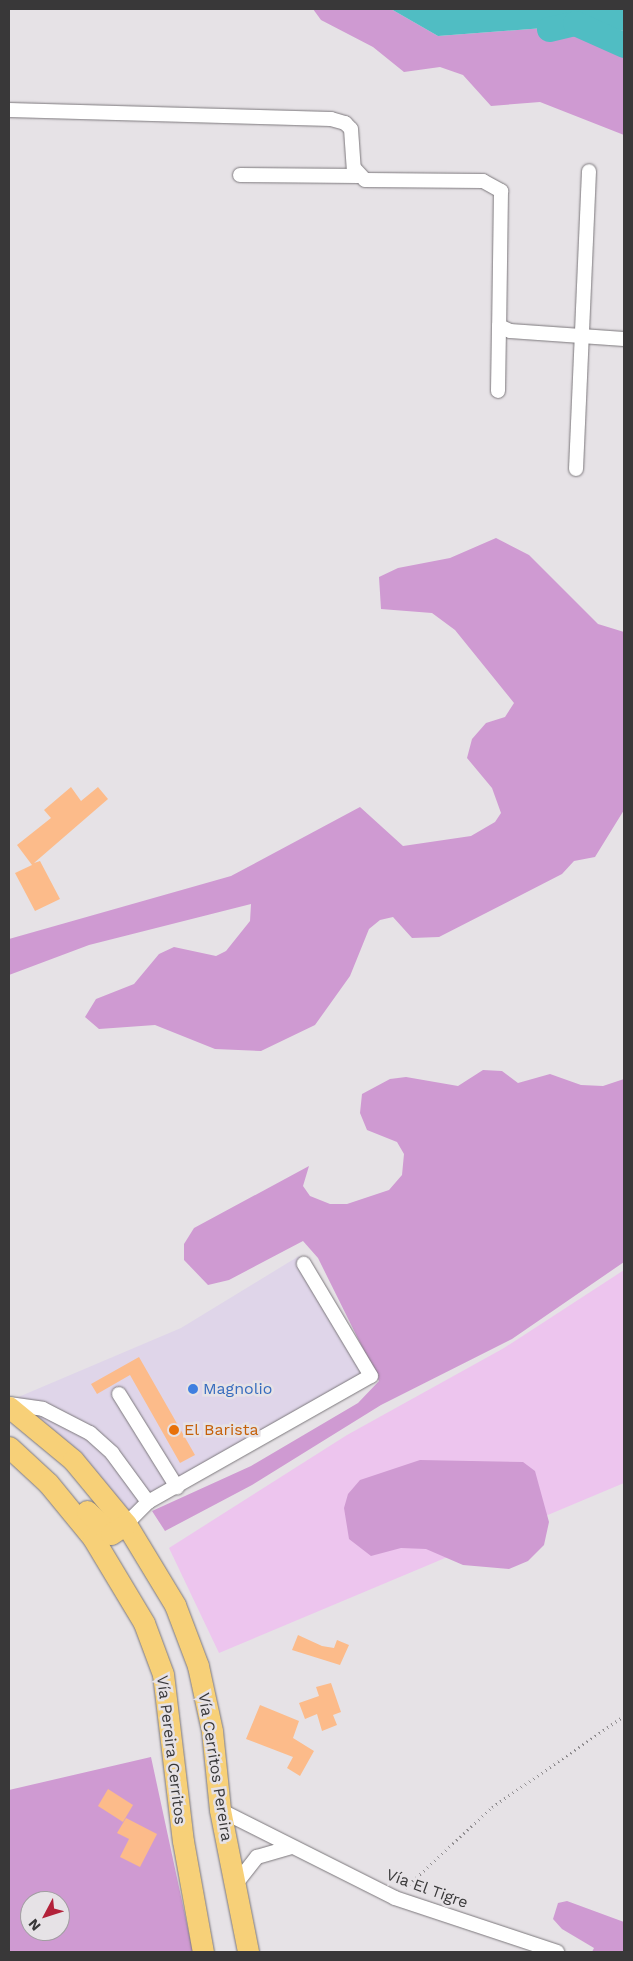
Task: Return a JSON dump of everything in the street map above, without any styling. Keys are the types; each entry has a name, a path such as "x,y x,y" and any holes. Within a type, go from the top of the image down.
{"highway":[{"name":"Vía Cerritos Pereira","path":"9,1406 73,1460 126,1524 175,1605 198,1666 212,1731 220,1810 248,1952"},
{"path":"9,1438 56,1473 103,1530 111,1534 126,1524"},
{"name":"Vía Pereira Cerritos","path":"9,1447 48,1483 93,1538 144,1623 163,1674 183,1841 203,1952"}],"street":[{"path":"9,110 332,118 351,130 354,168 359,176 365,180 484,181 501,191 498,391"},
{"path":"576,469 579,336 589,171"},
{"path":"240,175 359,176"},
{"path":"499,326 510,331 624,338"},
{"path":"126,1524 148,1502 370,1376 304,1264"},
{"path":"119,1394 177,1486"},
{"path":"9,1406 43,1409 90,1433 112,1453 148,1502"},
{"name":"Vía El Tigre","path":"220,1810 395,1898 557,1952"},
{"path":"235,1885 257,1857 291,1847"}],"path":[{"path":"395,1898 492,1807 624,1716"}],"shaded area":[{"path":"313,9 391,9 438,36 583,25 624,31 624,135 540,102 491,106 463,75 440,67 404,72 373,47 321,20"},
{"path":"496,538 529,555 598,624 624,632 624,810 595,857 574,861 562,874 439,937 412,938 393,917 380,920 369,929 350,976 315,1025 261,1051 215,1049 155,1025 99,1029 85,1017 96,999 134,984 159,954 174,947 216,956 226,951 250,921 251,904 89,945 9,975 9,939 231,876 360,807 403,846 471,836 495,822 501,813 492,788 467,758 472,739 486,723 505,717 514,703 455,630 432,613 381,609 379,577 398,568 450,558"},
{"path":"483,1070 502,1071 518,1083 550,1074 581,1085 603,1086 624,1079 624,1262 512,1339 381,1405 252,1485 165,1531 152,1511 251,1466 358,1403 379,1381 318,1258 303,1241 229,1280 208,1285 184,1260 184,1244 194,1228 309,1166 303,1186 310,1196 330,1204 347,1204 389,1190 402,1175 404,1154 397,1142 367,1130 360,1113 362,1094 390,1079 406,1077 458,1086"},
{"name":"Magnolio","path":"299,1256 371,1376 177,1487 126,1524 9,1401 181,1328"},
{"path":"624,1270 624,1483 219,1653 169,1548 347,1435 504,1348"},
{"path":"420,1460 523,1462 535,1471 549,1522 544,1545 528,1561 509,1569 463,1565 426,1549 401,1548 371,1556 349,1539 344,1508 348,1494 360,1480"},
{"path":"151,1757 193,1952 9,1952 9,1790"},
{"path":"567,1901 624,1922 624,1952 592,1952 594,1948 562,1929 553,1919 558,1903"}],"water":[{"path":"391,9 624,9 624,31 583,25 438,36"}],"building":[{"path":"71,787 81,801 98,787 108,799 34,863 40,861 60,899 35,911 15,873 32,865 17,845 51,818 44,810"},
{"path":"139,1357 195,1455 180,1463 130,1375 97,1394 91,1384"},
{"path":"298,1635 322,1646 334,1648 337,1640 349,1645 340,1665 292,1650"},
{"path":"331,1683 341,1712 333,1715 337,1725 322,1731 317,1714 305,1719 299,1703 319,1696 316,1687"},
{"path":"260,1705 299,1721 293,1738 314,1751 300,1776 287,1768 293,1757 246,1739"},
{"path":"108,1789 133,1805 123,1822 98,1806"},
{"path":"126,1818 157,1834 140,1867 120,1857 129,1839 117,1833"}],"waterway":[{"path":"549,29 575,23 624,45"}],"place":[{"name":"Magnolio","path":"193,1389"},
{"name":"El Barista","path":"174,1430"}]}
